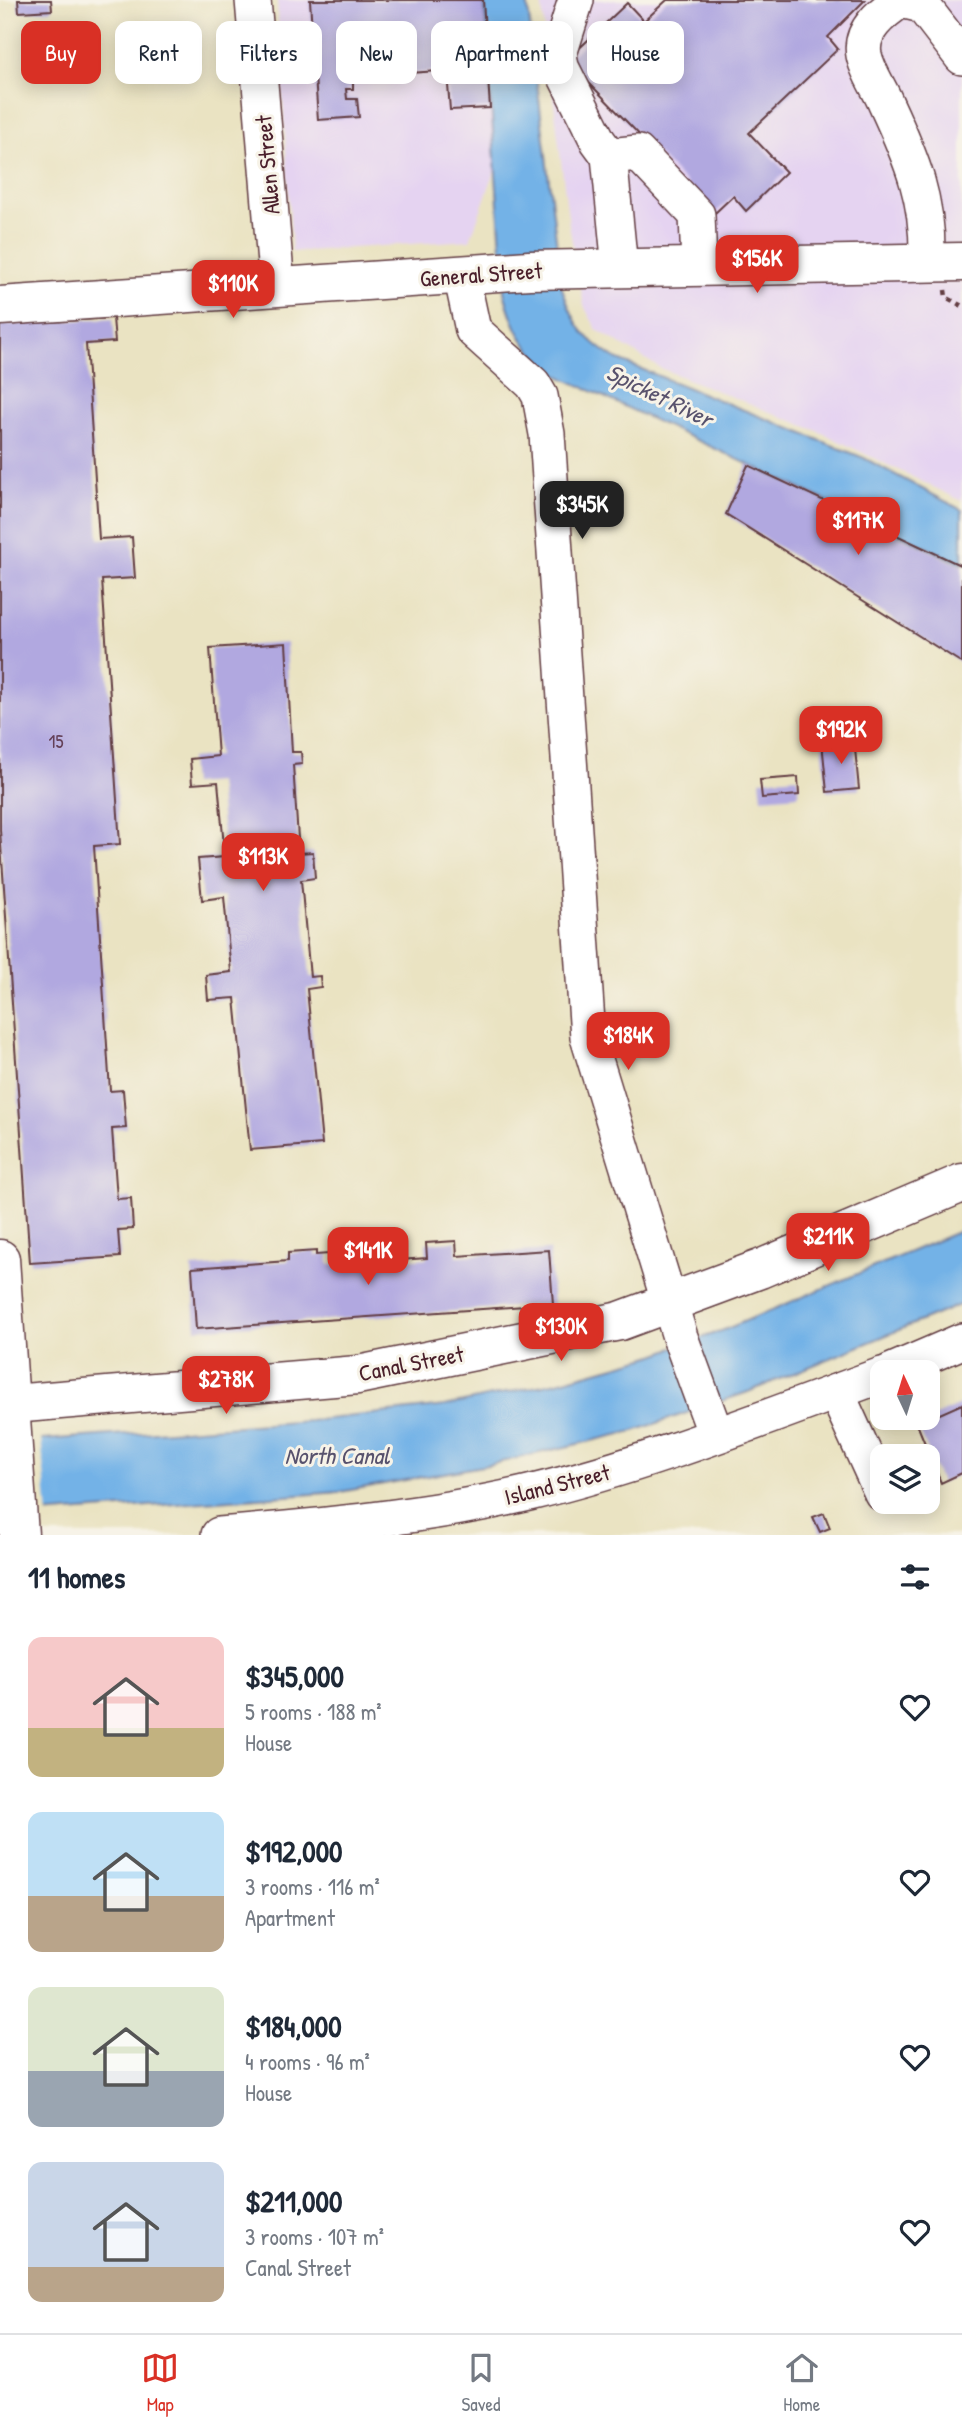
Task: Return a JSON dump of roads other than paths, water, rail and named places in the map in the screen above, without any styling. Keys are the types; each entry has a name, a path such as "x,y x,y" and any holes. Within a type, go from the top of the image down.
{"main road":[{"name":"General Street","path":"0,306 470,274 603,268 945,262"},
{"name":"Canal Street","path":"7,1416 358,1375 620,1321 674,1319 760,1269 962,1183"},
{"path":"0,1259 7,1416 19,1531"}],"street":[{"name":"Allen Street","path":"253,0 277,287"},
{"path":"576,0 559,54 561,67 598,141 609,156 603,268"},
{"path":"945,262 928,227 924,195 911,158 864,54 868,33 879,15 901,0 922,5 962,58"},
{"path":"609,156 638,153 697,215 699,267"},
{"path":"470,274 472,330 533,384 540,396 548,448 587,1037 674,1319 711,1423"},
{"path":"918,1360 962,1341"},
{"name":"Island Street","path":"219,1535 361,1529 529,1493 643,1461 711,1423 836,1392 870,1379"},
{"path":"836,1392 870,1467"}],"water":[{"path":"484,0 527,0 530,21 485,21"},
{"name":"Spicket River","path":"490,84 537,84 562,288 571,312 587,337 616,359 864,458 962,510 962,564 559,376 523,340 512,319 504,292"},
{"name":"North Canal","path":"962,1230 962,1304 748,1392 634,1431 488,1465 340,1492 0,1517 0,1443 309,1421 445,1406 557,1382 651,1356 724,1330"}]}
